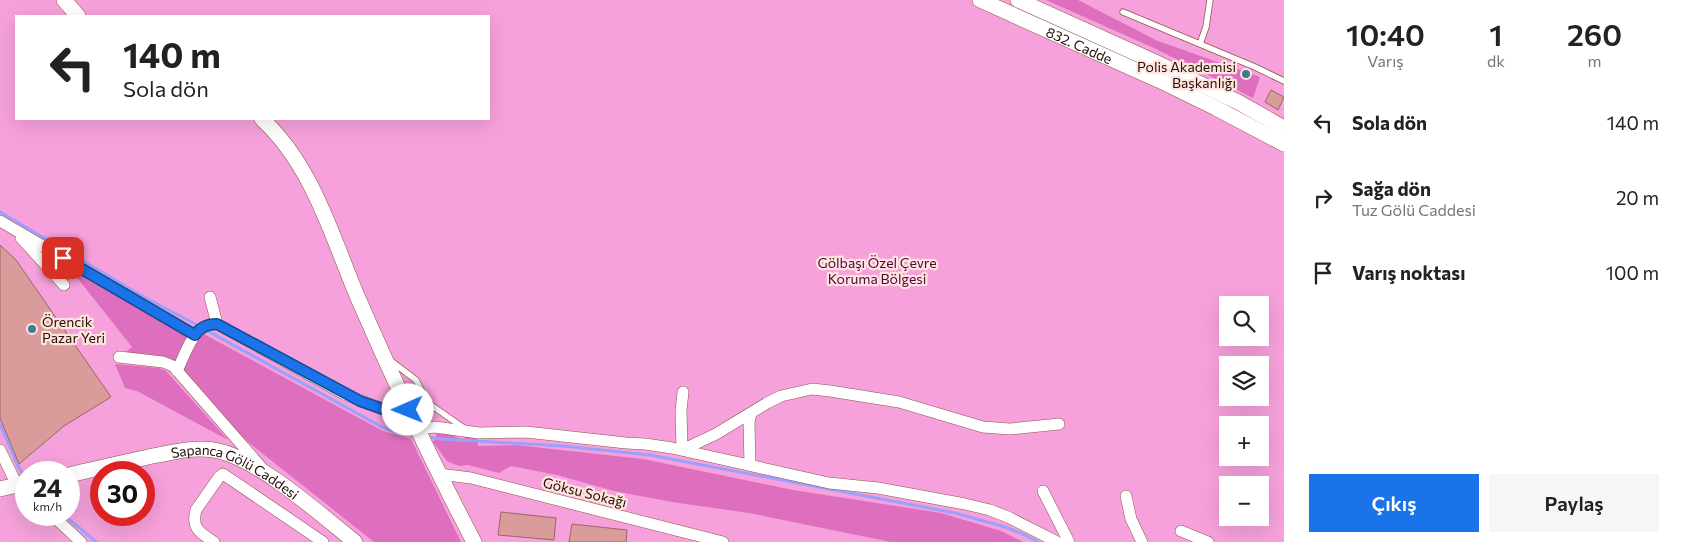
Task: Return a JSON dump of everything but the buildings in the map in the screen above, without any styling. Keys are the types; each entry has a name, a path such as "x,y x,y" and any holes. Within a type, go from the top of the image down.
{"street":[{"path":"64,0 77,15"},
{"name":"832. Cadde","path":"980,0 1166,84 1284,144"},
{"name":"832. Cadde","path":"1018,0 1153,61 1238,102 1284,128"},
{"path":"263,120 288,150 320,204 343,262 408,410 474,542"},
{"path":"0,221 204,329 360,401 394,413 408,410"},
{"path":"13,229 64,285"},
{"path":"178,371 204,329 210,297"},
{"path":"119,357 163,362 173,366 270,477"},
{"path":"682,450 716,434 781,396 812,389 830,390 899,402 983,427 1010,429 1059,424"},
{"path":"682,450 681,411 683,392"},
{"path":"750,465 749,423 751,413"},
{"path":"417,429 435,428 470,432 526,432 645,444 682,450 829,483 878,488 966,504 990,510 1057,542"},
{"path":"0,450 15,478"},
{"name":"Sapanca Gölü Caddesi","path":"80,472 186,450 219,451 236,457 270,477 355,542"},
{"path":"214,542 199,532 195,521 195,514 221,474 323,542"},
{"name":"Göksu Sokağı","path":"439,474 471,478 723,542"},
{"path":"0,489 15,486"},
{"path":"1043,491 1069,542"},
{"path":"1126,496 1131,519 1142,542"},
{"path":"302,527 314,510"},
{"path":"64,526 81,542"},
{"path":"1181,530 1208,542"}],"lane":[{"path":"1200,44 1206,27 1210,0"},
{"path":"1123,12 1256,67 1284,81"},
{"path":"384,356 416,380 428,403 470,432"}],"green space":[{"name":"Gölbaşı Özel Çevre Koruma Bölgesi","path":"0,0 1284,0 1284,542 0,542"}],"shaded area":[{"path":"1046,0 1078,0 1158,41 1260,77 1253,98 1156,49"},
{"path":"36,248 190,338 177,364 170,358 125,356 123,354 132,347 75,275 66,282"},
{"path":"202,333 383,431 411,439 461,542 374,542 238,434 182,370"},
{"path":"115,364 159,368 166,371 228,440 137,391 125,388"},
{"path":"445,433 462,439 470,435 477,439 478,446 516,445 643,459 793,490 941,513 1001,531 1023,542 891,542 749,513 672,502 614,491 557,475 511,466 499,473 468,465 459,466 447,461 433,442 437,434"}],"waterway":[{"path":"0,212 144,297 201,327"},
{"path":"206,330 382,427 414,435"},
{"path":"0,424 16,461"},
{"path":"427,437 563,446 650,455 955,513 1005,527 1038,542"},
{"path":"77,526 96,542"}],"place":[{"name":"Polis Akademisi Başkanlığı","path":"1246,74"},
{"name":"Örencik Pazar Yeri","path":"32,329"}],"route":[{"path":"63,258 195,335 207,325 217,324 344,394 394,413 408,410"}]}
